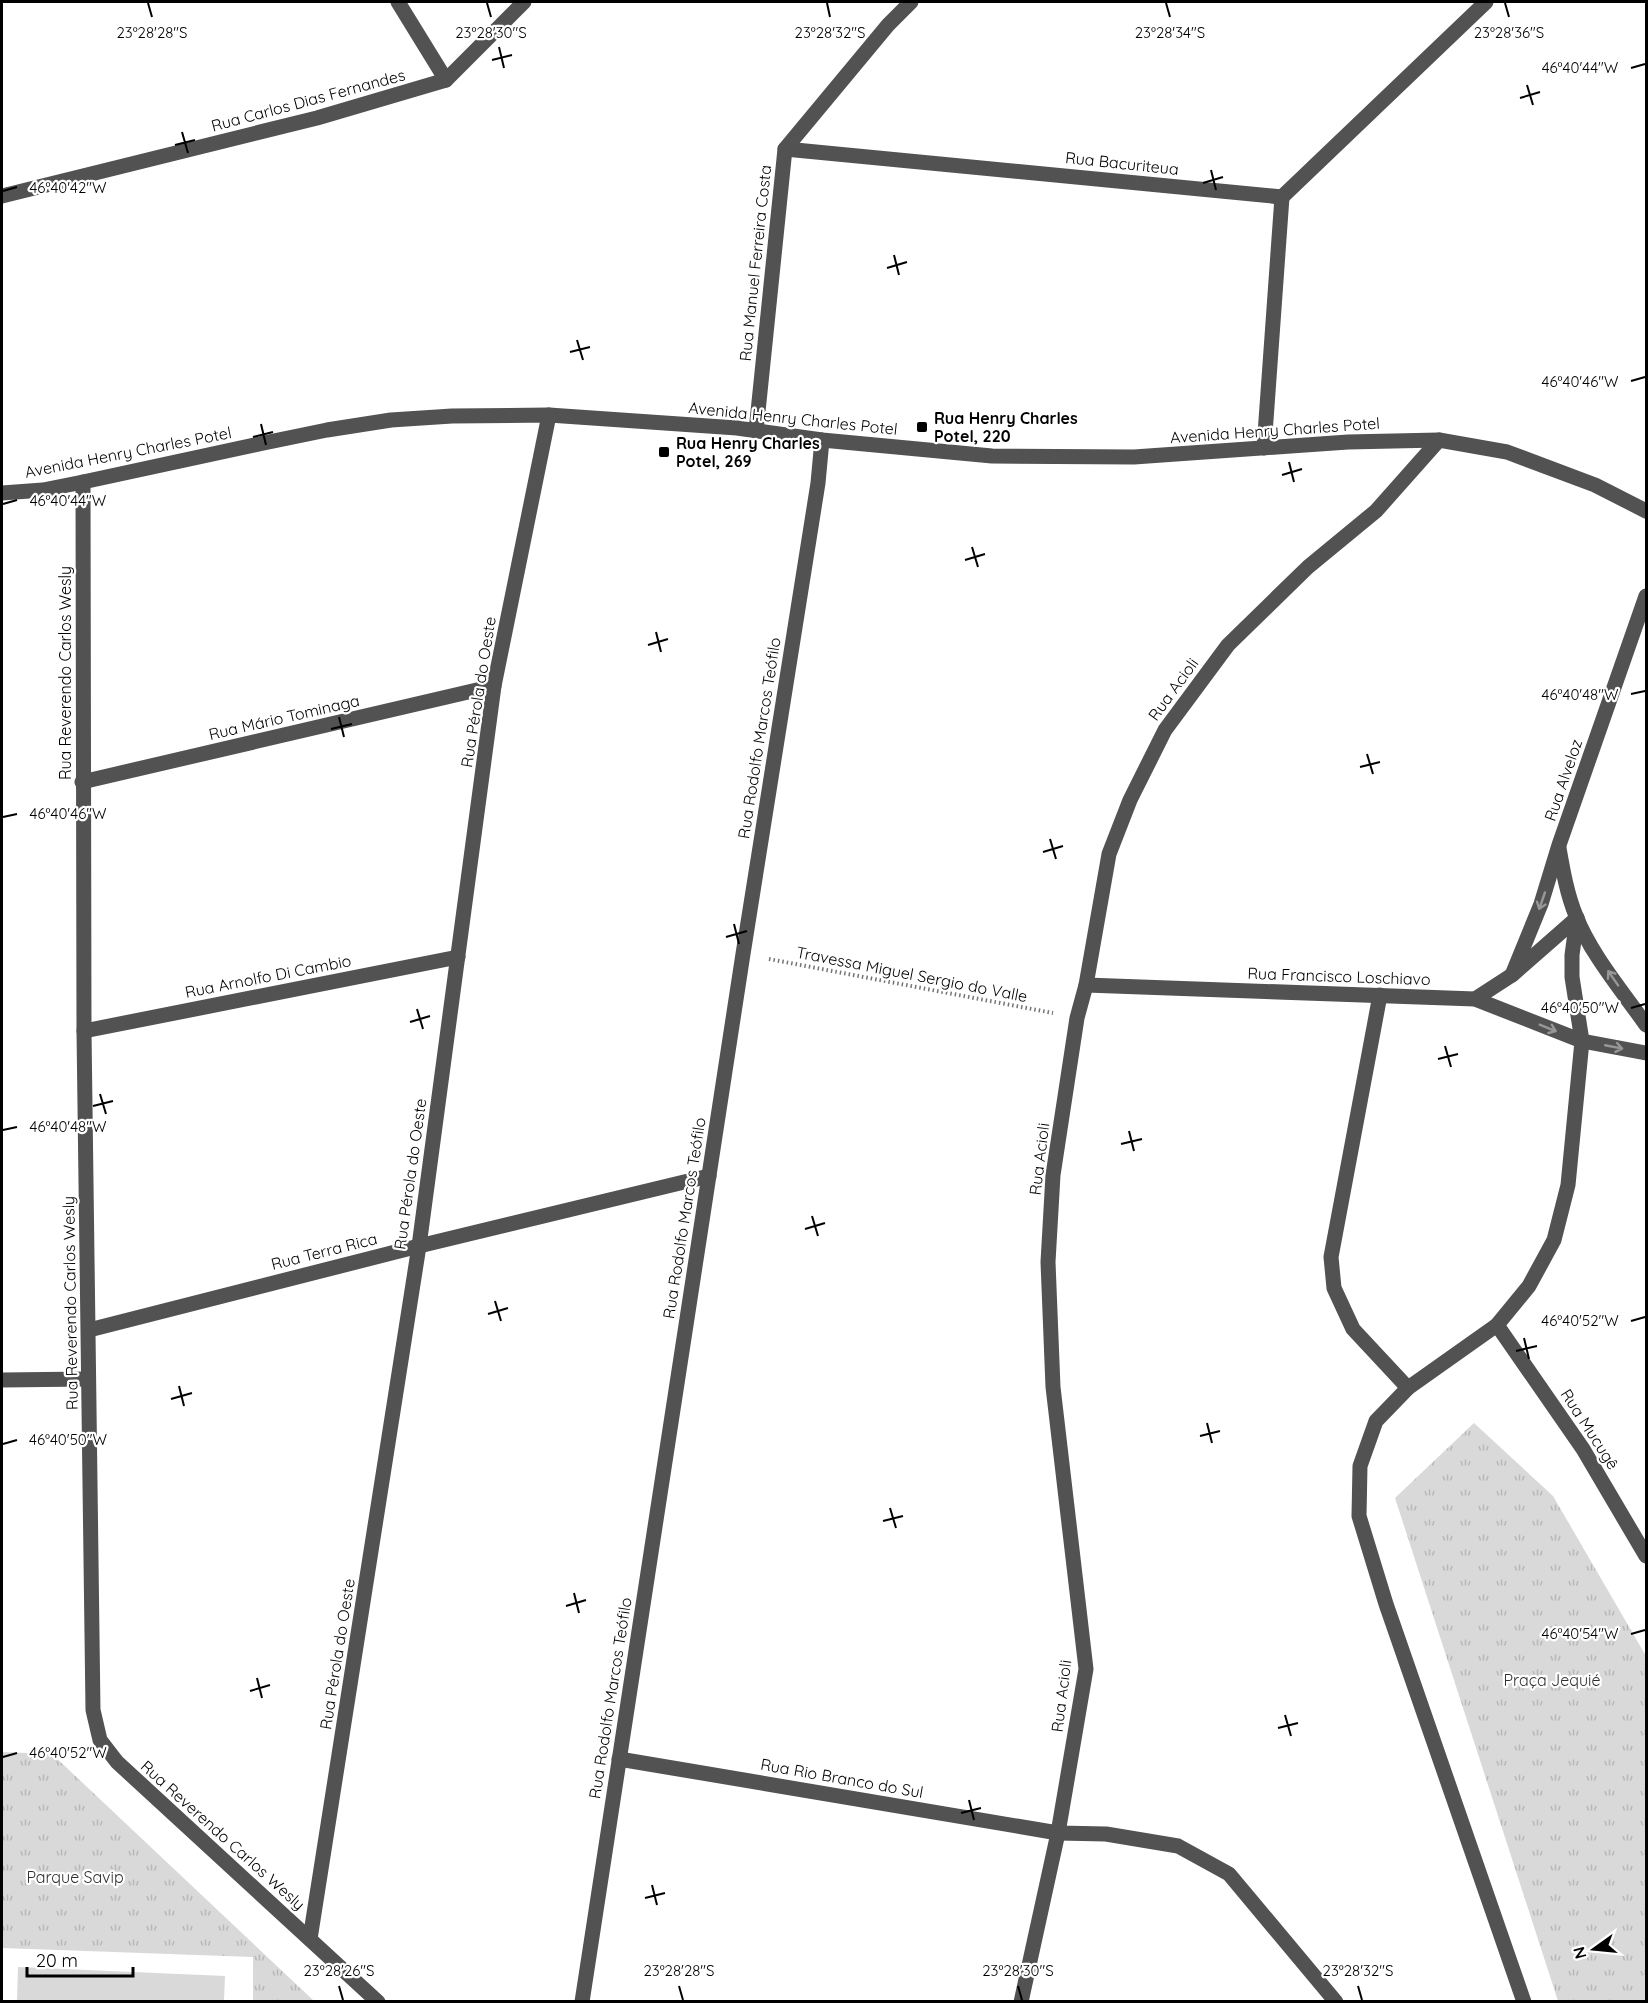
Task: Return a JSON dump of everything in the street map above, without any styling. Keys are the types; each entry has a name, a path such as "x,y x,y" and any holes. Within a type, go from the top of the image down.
{"street":[{"path":"398,2 446,80"},
{"name":"Rua Carlos Dias Fernandes","path":"2,196 305,121 446,80 524,2"},
{"name":"Rua Manuel Ferreira Costa","path":"756,431 785,149 888,26 911,2"},
{"path":"1264,448 1282,197 1486,2"},
{"name":"Rua Bacuriteua","path":"785,149 1282,197"},
{"name":"Avenida Henry Charles Potel","path":"4,490 43,490 259,444 380,422 452,416 549,416 674,423 992,456 1134,457 1348,442 1439,440 1507,453 1595,485 1647,511"},
{"name":"Rua Pérola do Oeste","path":"310,1939 419,1246 494,686 549,416"},
{"name":"Rua Rodolfo Marcos Teófilo","path":"582,2001 818,483 822,440"},
{"name":"Rua Acioli","path":"1021,2001 1058,1833 1086,1669 1053,1387 1048,1262 1053,1175 1077,1018 1086,985 1109,854 1130,800 1165,730 1228,645 1308,567 1376,511 1439,440"},
{"name":"Rua Reverendo Carlos Wesly","path":"83,482 84,1031 93,1710 99,1740 117,1762 378,2001"},
{"name":"Rua Alveloz","path":"1512,975 1541,904 1559,845 1647,597"},
{"name":"Rua Mário Tominaga","path":"82,782 494,686"},
{"path":"1559,845 1569,897 1577,918 1601,962 1647,1025"},
{"path":"1475,999 1512,975 1577,918"},
{"path":"1524,2001 1386,1604 1359,1516 1360,1466 1376,1421 1408,1388 1497,1325 1528,1286 1554,1240 1568,1185 1582,1041 1572,977 1572,955 1577,918"},
{"name":"Rua Arnolfo Di Cambio","path":"84,1031 458,957"},
{"name":"Rua Francisco Loschiavo","path":"1086,985 1475,999 1582,1041 1647,1053"},
{"path":"1380,995 1331,1257 1334,1288 1353,1329 1408,1388"},
{"name":"Rua Terra Rica","path":"89,1330 419,1246 709,1176"},
{"name":"Rua Mucugê","path":"1497,1325 1583,1449 1647,1557"},
{"path":"2,1380 88,1379"},
{"name":"Rua Rio Branco do Sul","path":"619,1759 1058,1833 1106,1833 1178,1846 1229,1874 1336,2001"}],"path":[{"name":"Travessa Miguel Sergio do Valle","path":"743,954 1077,1018"}],"green space":[{"name":"Praça Jequié","path":"1474,1423 1553,1496 1646,1656 1646,2001 1558,2001 1395,1498"},
{"name":"Parque Savip","path":"2,1752 52,1754 314,2001 253,2001 253,1957 2,1948"},
{"path":"18,1967 225,1976 224,2001 17,2001"}],"place":[{"name":"Rua Henry Charles Potel, 220","path":"922,427"},
{"name":"Rua Henry Charles Potel, 269","path":"664,452"}]}
